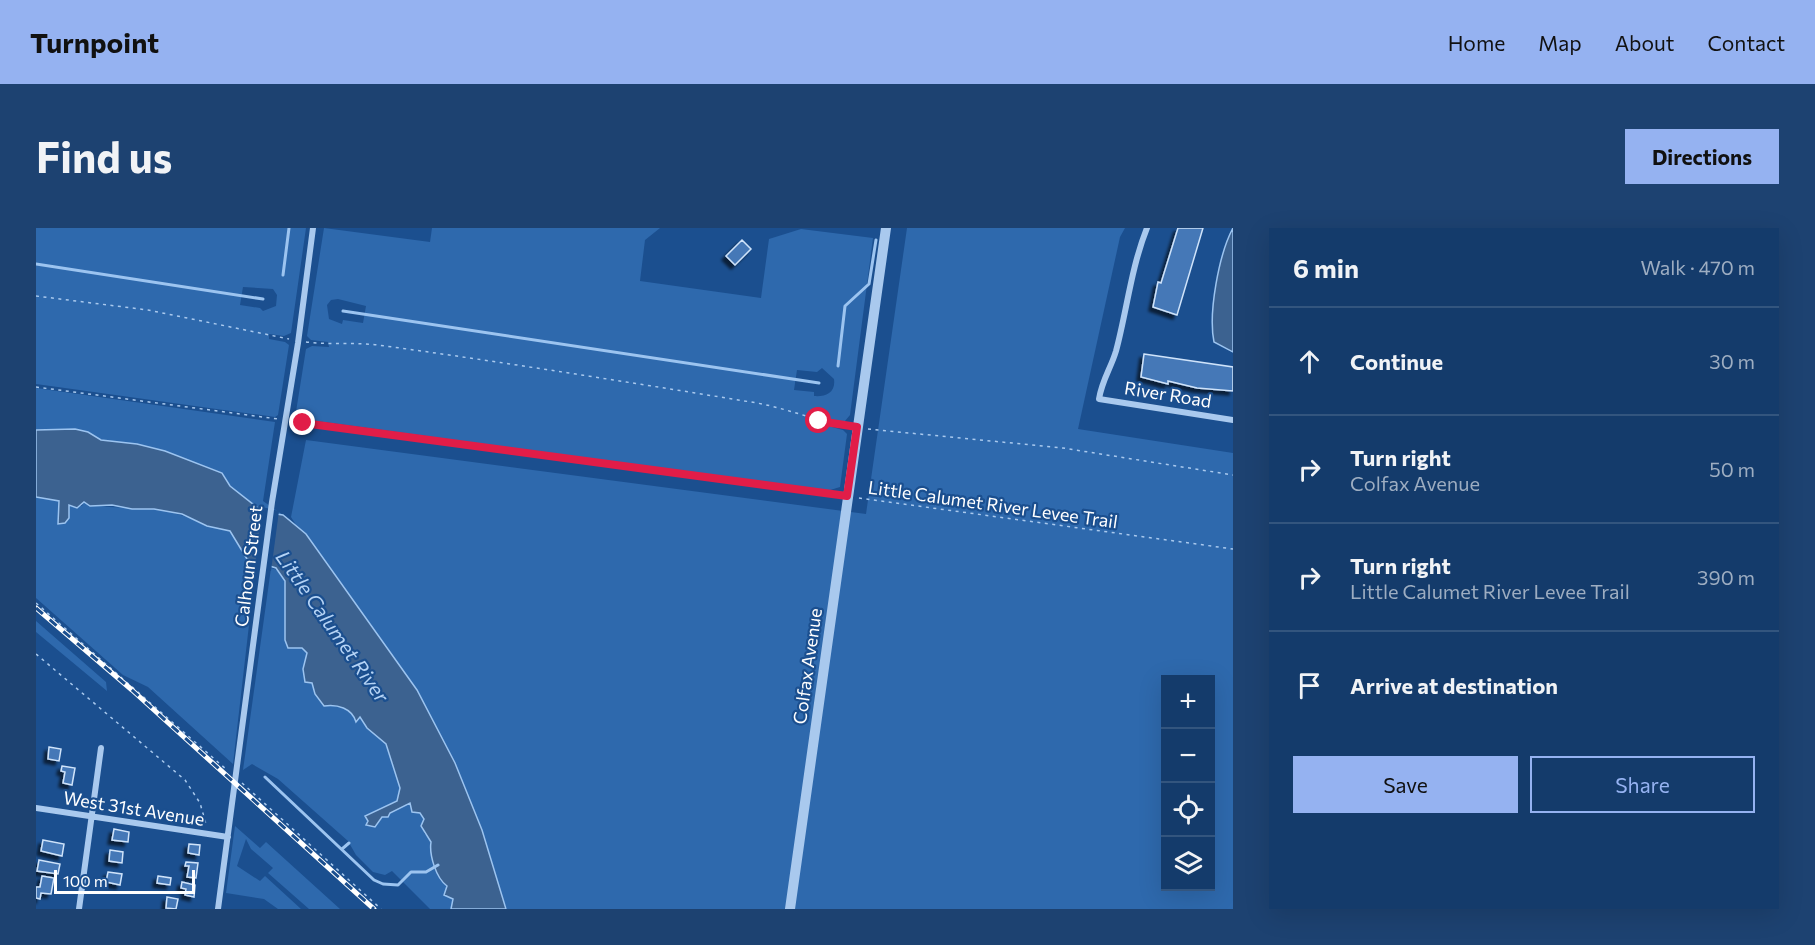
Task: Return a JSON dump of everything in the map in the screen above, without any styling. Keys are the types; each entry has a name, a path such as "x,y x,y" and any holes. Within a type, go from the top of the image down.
{"street":[{"name":"Calhoun Street","path":"218,909 262,573 313,228"},
{"name":"Colfax Avenue","path":"790,909 886,228"},
{"name":"River Road","path":"1147,228 1127,295 1115,352 1102,380 1099,399 1233,420"},
{"path":"79,909 100,748"},
{"name":"West 31st Avenue","path":"36,807 228,837"}],"path":[{"path":"36,296 148,310 269,336"},
{"path":"329,345 378,345 753,402 815,420 857,427 1064,448 1233,475"},
{"name":"Little Calumet River Levee Trail","path":"36,387 1233,549"},
{"path":"36,603 236,777 381,909"},
{"path":"36,654 185,780 202,809 208,834"}],"shaded area":[{"path":"36,228 306,228 291,333 284,336 269,334 269,339 289,345 278,415 275,417 36,384","holes":["243,287 273,289 277,295 276,306 263,311 260,308 240,305"]},
{"path":"324,228 430,242 432,228 660,228 645,240 640,281 761,298 769,239 801,229 873,238 850,415 845,421 833,421 832,427 843,430 847,434 840,487 827,491 295,418 306,349 312,346 329,347 328,342 311,340 307,336","holes":["338,299 366,306 363,323 343,320 342,324 329,319 327,305 331,300","822,368 834,379 833,388 829,393 814,396 814,392 794,390 797,370 817,372"]},
{"path":"907,228 1125,228 1120,237 1078,429 1233,453 1233,909 507,909 427,735 291,517 306,440 866,514"},
{"path":"36,388 275,422 263,501 283,515 263,512 230,486 222,473 215,470 137,444 101,440 88,432 63,429 36,430"},
{"path":"36,497 59,501 58,524 69,505 82,506 84,502 100,506 158,509 176,514 230,531 250,561 256,564 233,764 148,687 123,675 36,598"},
{"path":"271,568 280,571 285,581 286,592 303,645 341,696 384,737 424,820 424,833 431,844 435,865 452,894 451,909 430,909 392,871 385,875 373,872 356,855 348,841 278,779 252,764 243,770"},
{"path":"36,621 106,682 107,691 36,632"},
{"path":"235,826 260,848 266,842 340,909 309,909 268,873 273,868 251,849 246,839 237,866 260,881 265,876 301,909 278,909 264,899 226,893"}],"water":[{"path":"1233,228 1233,352 1214,342 1212,316 1219,268"},
{"name":"Little Calumet River","path":"75,429 88,432 101,440 137,444 165,451 222,473 230,486 263,512 283,515 306,534 417,690 455,763 482,830 506,909 451,909 453,899 444,895 447,886 434,866 431,842 421,826 424,819 420,813 412,812 410,803 390,813 388,817 382,817 375,827 366,825 368,821 365,816 397,801 400,788 386,744 367,728 360,717 356,722 348,710 324,706 315,694 312,683 305,682 303,669 307,653 302,648 288,648 285,640 285,581 276,568 247,559 230,531 207,526 182,514 112,505 90,506 84,502 77,508 69,505 69,518 65,523 58,524 59,501 36,497 36,430"}],"pier":[{"path":"262,507 279,511 271,571 255,566"}],"building":[{"path":"1178,228 1203,228 1177,315 1153,307 1158,282 1161,283"},
{"path":"742,240 751,249 735,265 726,256"},
{"path":"1144,354 1233,367 1233,391 1197,388 1168,381 1168,384 1141,377"},
{"path":"49,747 61,749 59,761 48,759"},
{"path":"62,766 75,768 72,785 63,783 65,772 61,771"},
{"path":"114,829 129,832 128,842 112,840"},
{"path":"43,840 64,844 62,856 41,851"},
{"path":"189,844 200,845 199,855 188,853"},
{"path":"110,850 123,852 122,863 109,861"},
{"path":"39,860 60,864 58,874 37,871"},
{"path":"186,862 198,863 196,878 187,877 189,866 185,866"},
{"path":"108,872 122,874 120,885 106,882"},
{"path":"42,876 54,878 51,894 41,893 40,899 36,898 36,887 40,887"},
{"path":"158,876 171,878 170,885 157,883"},
{"path":"182,882 195,885 194,897 185,895 186,889 181,888"},
{"path":"167,897 178,899 176,909 166,908"}],"waterway":[{"path":"283,275 289,228"},
{"path":"838,366 845,306 869,284 876,240"},
{"path":"36,264 263,299"},
{"path":"343,311 819,383"},
{"path":"265,777 374,880 383,884 398,885 411,872 426,872 438,865"},
{"path":"342,849 349,843"}],"railway":[{"path":"36,608 132,690 374,909"}],"route":[{"path":"303,423 847,496 857,427 819,421"}]}
